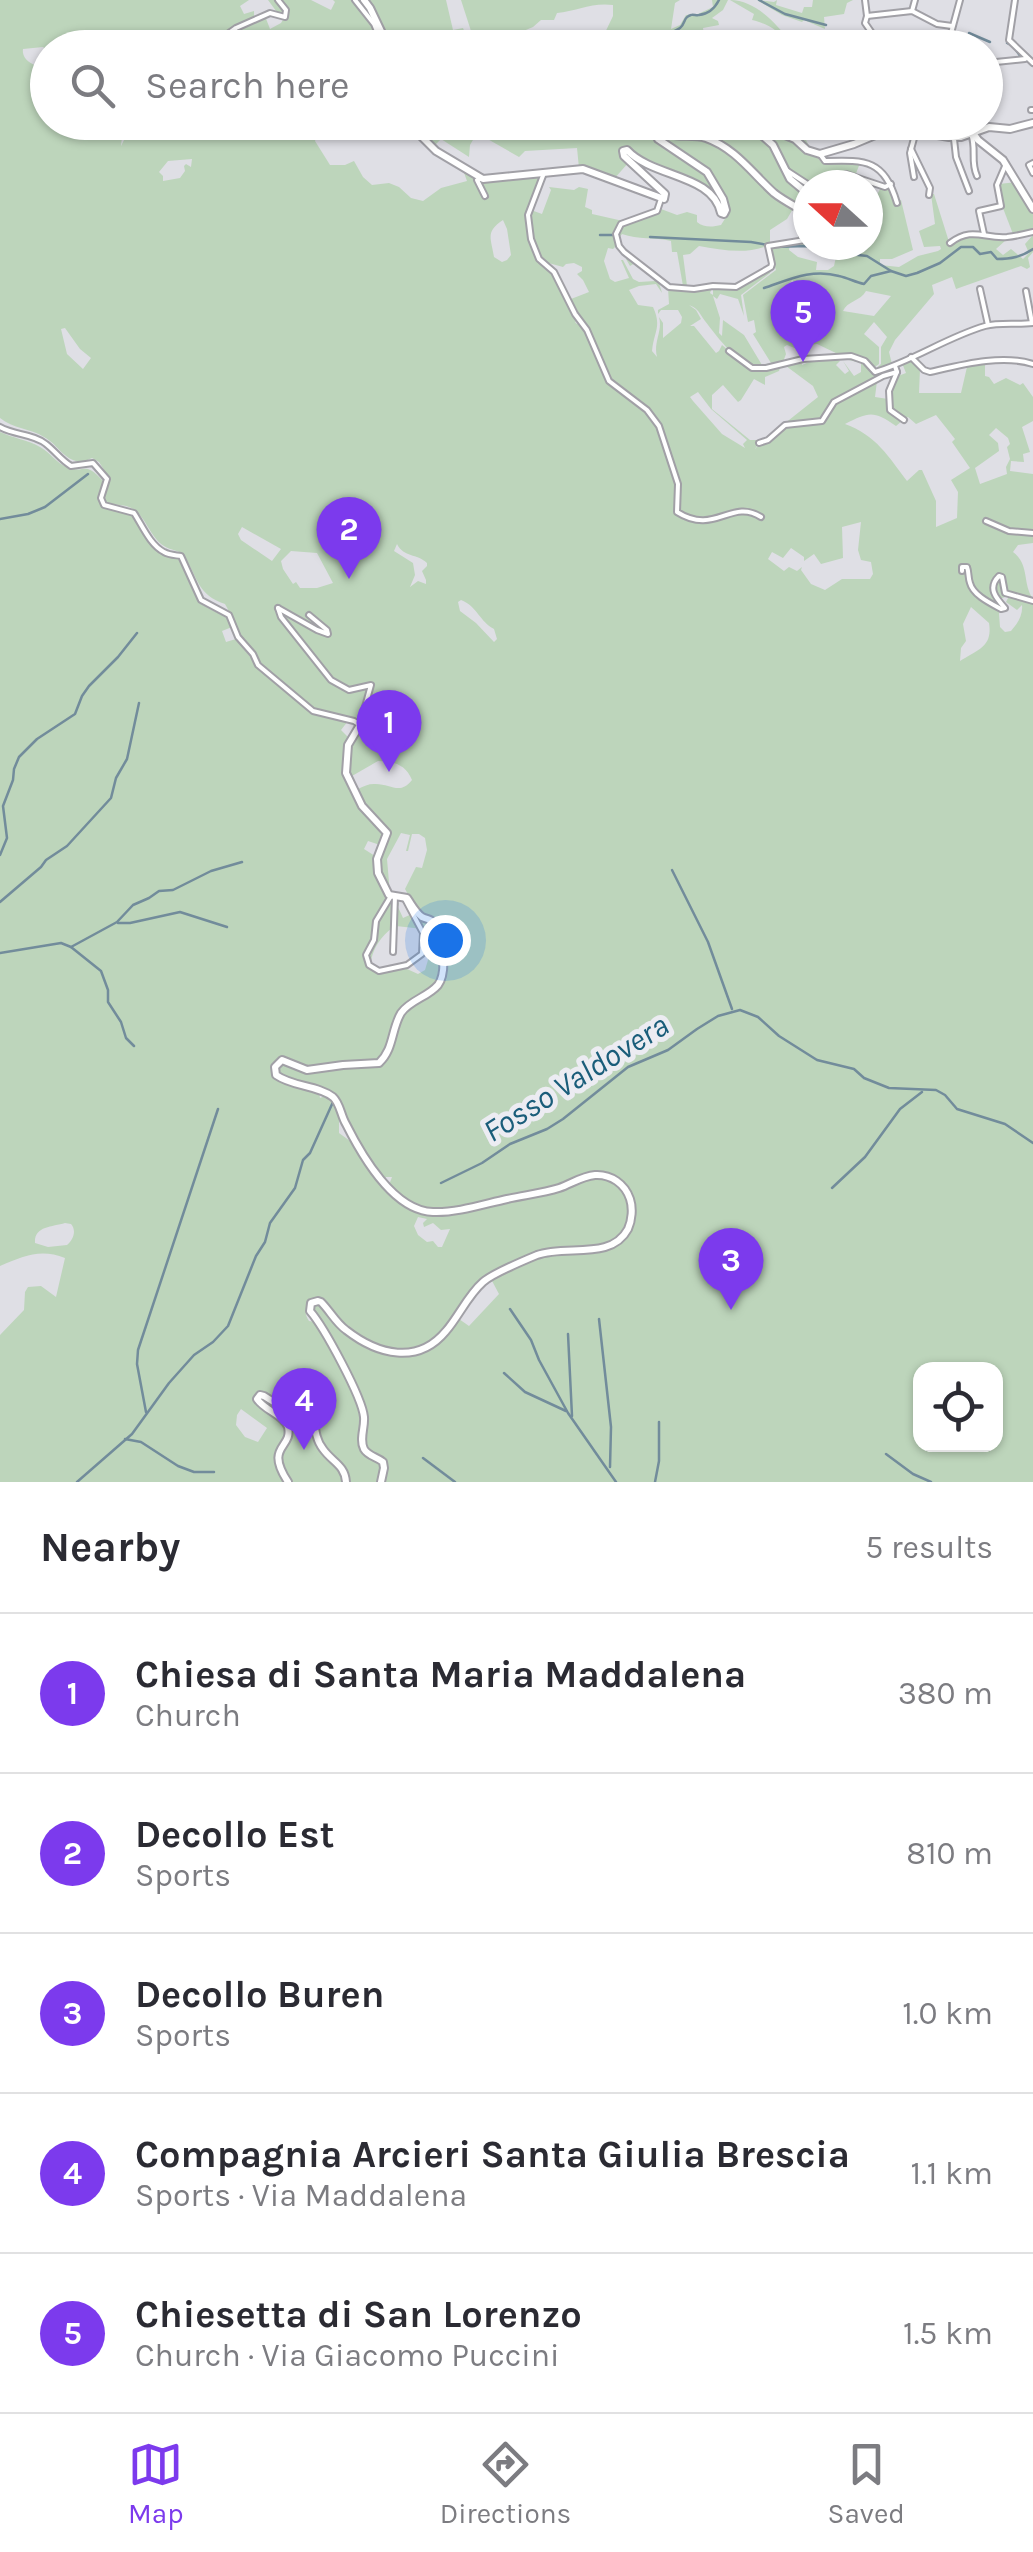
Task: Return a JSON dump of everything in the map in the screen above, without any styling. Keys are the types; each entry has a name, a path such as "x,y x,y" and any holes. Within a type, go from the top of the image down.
{"street":[{"path":"233,30 270,13 285,16 286,10 278,0"},
{"path":"355,0 377,30"},
{"path":"364,0 380,30"},
{"path":"865,0 865,23 870,30"},
{"path":"912,11 915,0"},
{"path":"951,30 960,0"},
{"path":"1016,0 1009,40 1033,66"},
{"path":"867,16 912,11 937,24 952,26"},
{"path":"1003,60 1024,57"},
{"path":"1003,129 1032,125"},
{"path":"425,140 436,151 482,178"},
{"path":"660,140 708,172 726,212 721,213 716,199 703,188 644,165 624,150 624,156 665,198 661,199 658,211 624,222 616,234 619,246 666,286 736,287 771,267 768,246 793,242"},
{"path":"711,140 742,160 778,196 793,205"},
{"path":"768,140 793,182"},
{"path":"796,140 825,160 868,163 886,175 897,203"},
{"path":"820,154 862,140"},
{"path":"914,140 914,177"},
{"path":"954,140 956,157 969,192"},
{"path":"973,140 972,164 977,176"},
{"path":"978,140 1006,164 1029,192 1033,209"},
{"path":"911,149 930,196"},
{"path":"984,234 979,211 1001,206 997,185 1006,164"},
{"path":"1032,174 1033,164"},
{"path":"485,196 477,180 482,178 582,169 661,199"},
{"path":"786,170 793,175"},
{"path":"544,173 528,215 531,239 539,259 554,272 587,330 609,381 646,410 659,426 678,484 677,512 702,522 740,511 752,512 760,518"},
{"path":"1001,173 1013,173"},
{"path":"883,187 891,184"},
{"path":"950,243 960,235 1005,237 1033,232"},
{"path":"980,289 988,325"},
{"path":"759,443 785,425 822,421 834,402 912,357 988,325 1033,323 1026,291"},
{"path":"729,351 752,368 851,356 865,361 875,372 896,369"},
{"path":"912,357 930,372 984,360 1033,364"},
{"path":"896,369 890,386 890,410 904,420"},
{"path":"0,427 44,442 71,466 93,463 107,479 101,497 104,505 134,512 140,526 160,548 180,556 201,600 230,615 238,637 258,665 313,712 360,725"},
{"path":"986,522 1009,531 1033,534"},
{"path":"962,571 962,567 967,567 974,591 1001,608 1005,608 993,588 999,576 1005,592 1033,601"},
{"path":"309,614 329,633 277,610 331,680 349,690 372,686 360,725 348,745 346,773 362,806 387,833 377,859 382,881 393,896 393,952"},
{"path":"381,1482 383,1462 370,1456 363,1445 360,1402 322,1326 310,1311 311,1303 321,1302 344,1329 382,1352 419,1351 439,1340 488,1278 543,1253 610,1246 627,1231 632,1211 621,1184 594,1175 556,1189 446,1211 412,1207 384,1183 354,1139 333,1098 276,1076 276,1067 282,1060 308,1070 379,1063 391,1046 404,1010 439,984 444,968 439,930 435,923 418,914 409,900 393,896"},
{"path":"393,896 376,921 374,940 366,955 369,966 378,971 407,965 422,954 422,933 404,898"},
{"path":"288,1482 278,1457 288,1437 288,1427 284,1420 261,1406 260,1395 283,1408 312,1409 318,1440 344,1470 346,1482"}],"green space":[{"path":"0,0 249,0 240,6 244,14 254,11 254,19 231,30 30,30 30,48 23,49 23,53 30,62 30,140 122,140 121,146 124,140 315,140 330,165 354,161 372,185 389,183 423,201 441,188 467,181 463,170 489,181 542,175 529,216 529,234 537,261 556,278 577,324 582,322 559,281 571,299 589,292 577,274 582,267 545,262 532,238 530,217 531,210 542,214 549,187 588,189 585,207 592,214 623,221 615,229 616,246 608,248 604,261 610,279 615,282 629,278 623,260 633,279 655,281 653,275 635,263 630,266 626,259 629,257 650,271 657,280 660,285 662,293 656,284 629,290 638,305 653,307 656,314 652,351 657,357 659,317 663,338 681,323 682,317 678,310 661,310 658,314 658,310 669,304 668,288 712,288 713,295 713,286 735,290 773,265 770,273 741,295 744,316 738,299 713,296 720,318 719,333 722,336 723,320 744,335 762,365 771,363 753,334 754,320 748,322 743,295 776,270 769,245 743,251 699,246 683,255 687,286 683,286 671,241 622,234 619,238 621,225 661,209 677,215 697,215 697,222 709,226 721,225 728,214 717,181 663,140 705,140 722,148 793,206 787,219 770,230 770,245 790,243 793,260 817,262 816,270 828,270 835,260 880,260 880,265 899,267 938,251 940,246 924,247 919,231 935,224 931,194 950,245 970,236 1006,240 996,249 1003,255 1011,249 1023,259 1029,253 1025,244 1033,235 1027,269 1021,266 956,289 952,277 932,285 934,294 895,340 889,352 892,364 877,371 887,337 874,322 864,334 879,347 879,364 868,368 874,373 895,368 896,372 877,381 875,397 888,399 889,411 902,421 896,426 871,414 845,424 874,441 907,481 922,470 936,501 936,527 957,518 958,492 951,480 970,468 952,442 955,439 936,415 916,424 892,409 895,377 897,373 906,373 902,363 910,360 920,369 919,393 961,393 967,367 985,363 985,376 994,384 1006,378 1023,383 1033,397 1033,421 1022,427 1030,452 1023,454 1024,462 1011,461 1010,471 1033,474 1033,543 1018,545 1013,552 1022,563 1033,599 1033,1482 383,1482 384,1461 365,1444 364,1409 359,1394 312,1305 322,1305 356,1340 370,1348 399,1355 414,1353 438,1341 459,1319 469,1326 499,1294 491,1279 547,1255 614,1245 630,1226 632,1202 620,1182 597,1173 471,1206 437,1210 414,1207 389,1185 392,1177 384,1180 353,1135 335,1097 279,1075 278,1066 286,1061 309,1072 384,1063 404,1013 441,983 446,970 441,927 418,912 405,889 416,867 422,868 427,850 425,838 412,834 406,851 410,835 401,833 387,859 390,894 379,863 388,833 358,798 347,766 350,744 361,734 363,713 355,720 326,713 286,689 248,649 225,604 204,591 183,554 159,542 133,509 103,499 110,479 99,462 92,458 82,462 71,459 44,437 0,418","holes":["192,159 191,167 186,164 180,178 163,181 159,172 168,161","503,220 511,255 502,262 494,257 491,232","793,280 795,304 789,313 778,318 776,294","866,291 891,296 874,316 843,311","689,305 736,357 722,345 716,353 690,326 701,319","65,328 91,358 83,369 67,354 61,329","817,344 840,355 852,355 845,359 861,363 861,372 854,376 843,361 849,371 845,374 836,365 840,361 831,359 802,365 801,361 789,363 786,366 813,386 818,397 773,437 769,439 775,432 760,440 750,440 712,409 712,395 723,385 738,402 754,379 765,385 765,377 779,371 781,365 750,368 740,360 751,366 783,362 787,345 797,349","698,392 711,409 747,440 745,448 722,434 693,401 690,397","996,428 1010,444 1007,474 980,484 975,468 999,451 998,443 989,435","861,522 858,550 861,560 871,562 870,579 842,579 825,590 811,584 802,567 784,571 768,559 772,552 783,558 791,548 804,561 814,554 821,564 843,558 842,527","242,527 281,549 272,561 241,540 238,534","397,544 427,563 422,571 426,584 418,581 410,587 415,575 413,563 394,551","291,551 317,553 333,583 300,588 296,582 293,584 281,561","1009,596 1006,602 1017,610 1022,605 1021,616 1011,631 1005,632 1000,627 999,614 1002,598","458,602 466,603 494,629 494,642 460,611","971,607 989,623 990,631 986,643 960,661 966,641 963,624","378,761 399,765 412,780 399,788 374,784 358,789 352,776"]},
{"path":"268,0 277,0 286,13 280,0 311,0 331,10 333,0 362,0 380,30 238,30 265,16 270,29 281,23 286,15 279,15"},
{"path":"367,0 446,0 453,30 382,30"},
{"path":"461,0 680,0 675,3 671,29 680,25 686,15 713,7 712,0 728,0 712,18 719,25 703,30 606,30 613,5 606,4 557,13 554,20 541,20 526,30 471,30"},
{"path":"730,0 765,14 781,30 752,20 754,14"},
{"path":"757,0 777,0 776,5 802,13 804,7 812,7 813,0 853,0 847,3 844,14 824,17 825,29 782,15"},
{"path":"443,140 473,140 469,157"},
{"path":"489,140 656,140 706,174 723,206 714,194 641,162 625,147 620,154 629,162 614,179 579,168 577,148 525,151 519,157"},
{"path":"717,140 765,140 772,146 793,184 793,203 743,157"},
{"path":"770,140 794,140 821,162 860,163 857,170 793,170 793,173"},
{"path":"1017,182 1033,211 1033,231 1013,234 1001,203 999,184"},
{"path":"883,187 890,188 895,203 901,200 913,250 883,259"},
{"path":"0,432 40,447 67,467 96,474 103,481 99,499 102,507 134,515 157,549 182,561 199,603 229,619 232,627 222,631 226,642 236,639 263,673 305,708 348,721 341,730 350,739 346,780 385,836 380,845 368,841 364,849 375,856 388,898 382,909 394,899 403,918 414,913 434,925 439,941 434,942 434,947 440,947 442,974 439,981 409,1002 380,1062 305,1069 283,1058 276,1064 279,1080 334,1101 339,1133 357,1146 389,1193 408,1207 426,1213 445,1213 597,1177 619,1185 630,1209 627,1227 616,1240 599,1247 549,1250 491,1275 434,1342 402,1353 371,1344 343,1325 326,1305 310,1301 307,1318 315,1322 328,1342 356,1397 362,1418 361,1443 382,1465 378,1482 348,1482 348,1471 324,1448 315,1408 282,1405 260,1393 258,1407 286,1424 286,1438 277,1451 286,1482 0,1482 0,1335 24,1310 28,1287 41,1286 56,1297 65,1258 40,1254 0,1266","holes":["396,926 423,929 428,960 425,970 418,974 407,969 379,970 371,963 383,936","418,1217 427,1219 424,1227 433,1223 441,1230 450,1229 442,1247 438,1247 418,1235 414,1226","71,1224 74,1235 67,1245 48,1247 35,1243 37,1233","241,1409 267,1428 258,1442 245,1437 236,1425"]},
{"path":"263,1398 278,1407 313,1413 315,1438 341,1469 344,1482 289,1482 282,1460 292,1427"}],"waterway":[{"path":"676,30 688,16 709,12 719,0"},
{"path":"759,0 785,14 826,25"},
{"path":"1007,43 1021,57"},
{"path":"600,235 614,235"},
{"path":"650,237 768,245"},
{"path":"775,247 805,246 867,256 891,271"},
{"path":"764,288 810,274 829,274 864,284 871,276 891,271 906,276 940,263 961,247 973,247 980,254 991,252 997,259 1016,257 1033,249"},
{"path":"0,519 45,507 88,474"},
{"path":"0,855 7,838 3,806 19,757 37,739 75,714 89,686 137,633"},
{"path":"0,902 67,846 111,798 127,759 139,703"},
{"path":"0,953 61,943 71,947 117,922 133,905 159,891 173,890 211,871 242,862"},
{"path":"672,870 708,942 732,1009"},
{"path":"118,923 180,912 227,927"},
{"path":"71,947 101,971 108,1002 134,1046"},
{"name":"Fosso Valdovera","path":"441,1183 510,1144 547,1129 628,1067 668,1050 718,1016 740,1010 758,1017 817,1060 854,1069 864,1078 889,1088 936,1090 957,1109 1005,1124 1033,1143"},
{"path":"832,1188 865,1157 900,1109 922,1092"},
{"path":"77,1482 132,1434 169,1383 228,1326 270,1223 295,1188 303,1160 310,1153 333,1102"},
{"path":"146,1412 138,1350 218,1109"},
{"path":"510,1309 531,1340 568,1413 616,1482"},
{"path":"599,1319 611,1427 610,1467"},
{"path":"568,1334 572,1416"},
{"path":"504,1373 525,1392 566,1411"},
{"path":"655,1482 659,1422"},
{"path":"125,1439 141,1442 194,1472 214,1472"},
{"path":"886,1454 931,1482"},
{"path":"423,1458 455,1482"}],"place":[{"name":"Chiesetta di San Lorenzo","path":"803,362"},
{"name":"Decollo Est","path":"349,579"},
{"name":"Chiesa di Santa Maria Maddalena","path":"389,772"},
{"name":"Decollo Buren","path":"731,1310"},
{"name":"Compagnia Arcieri Santa Giulia Brescia","path":"304,1450"}]}
